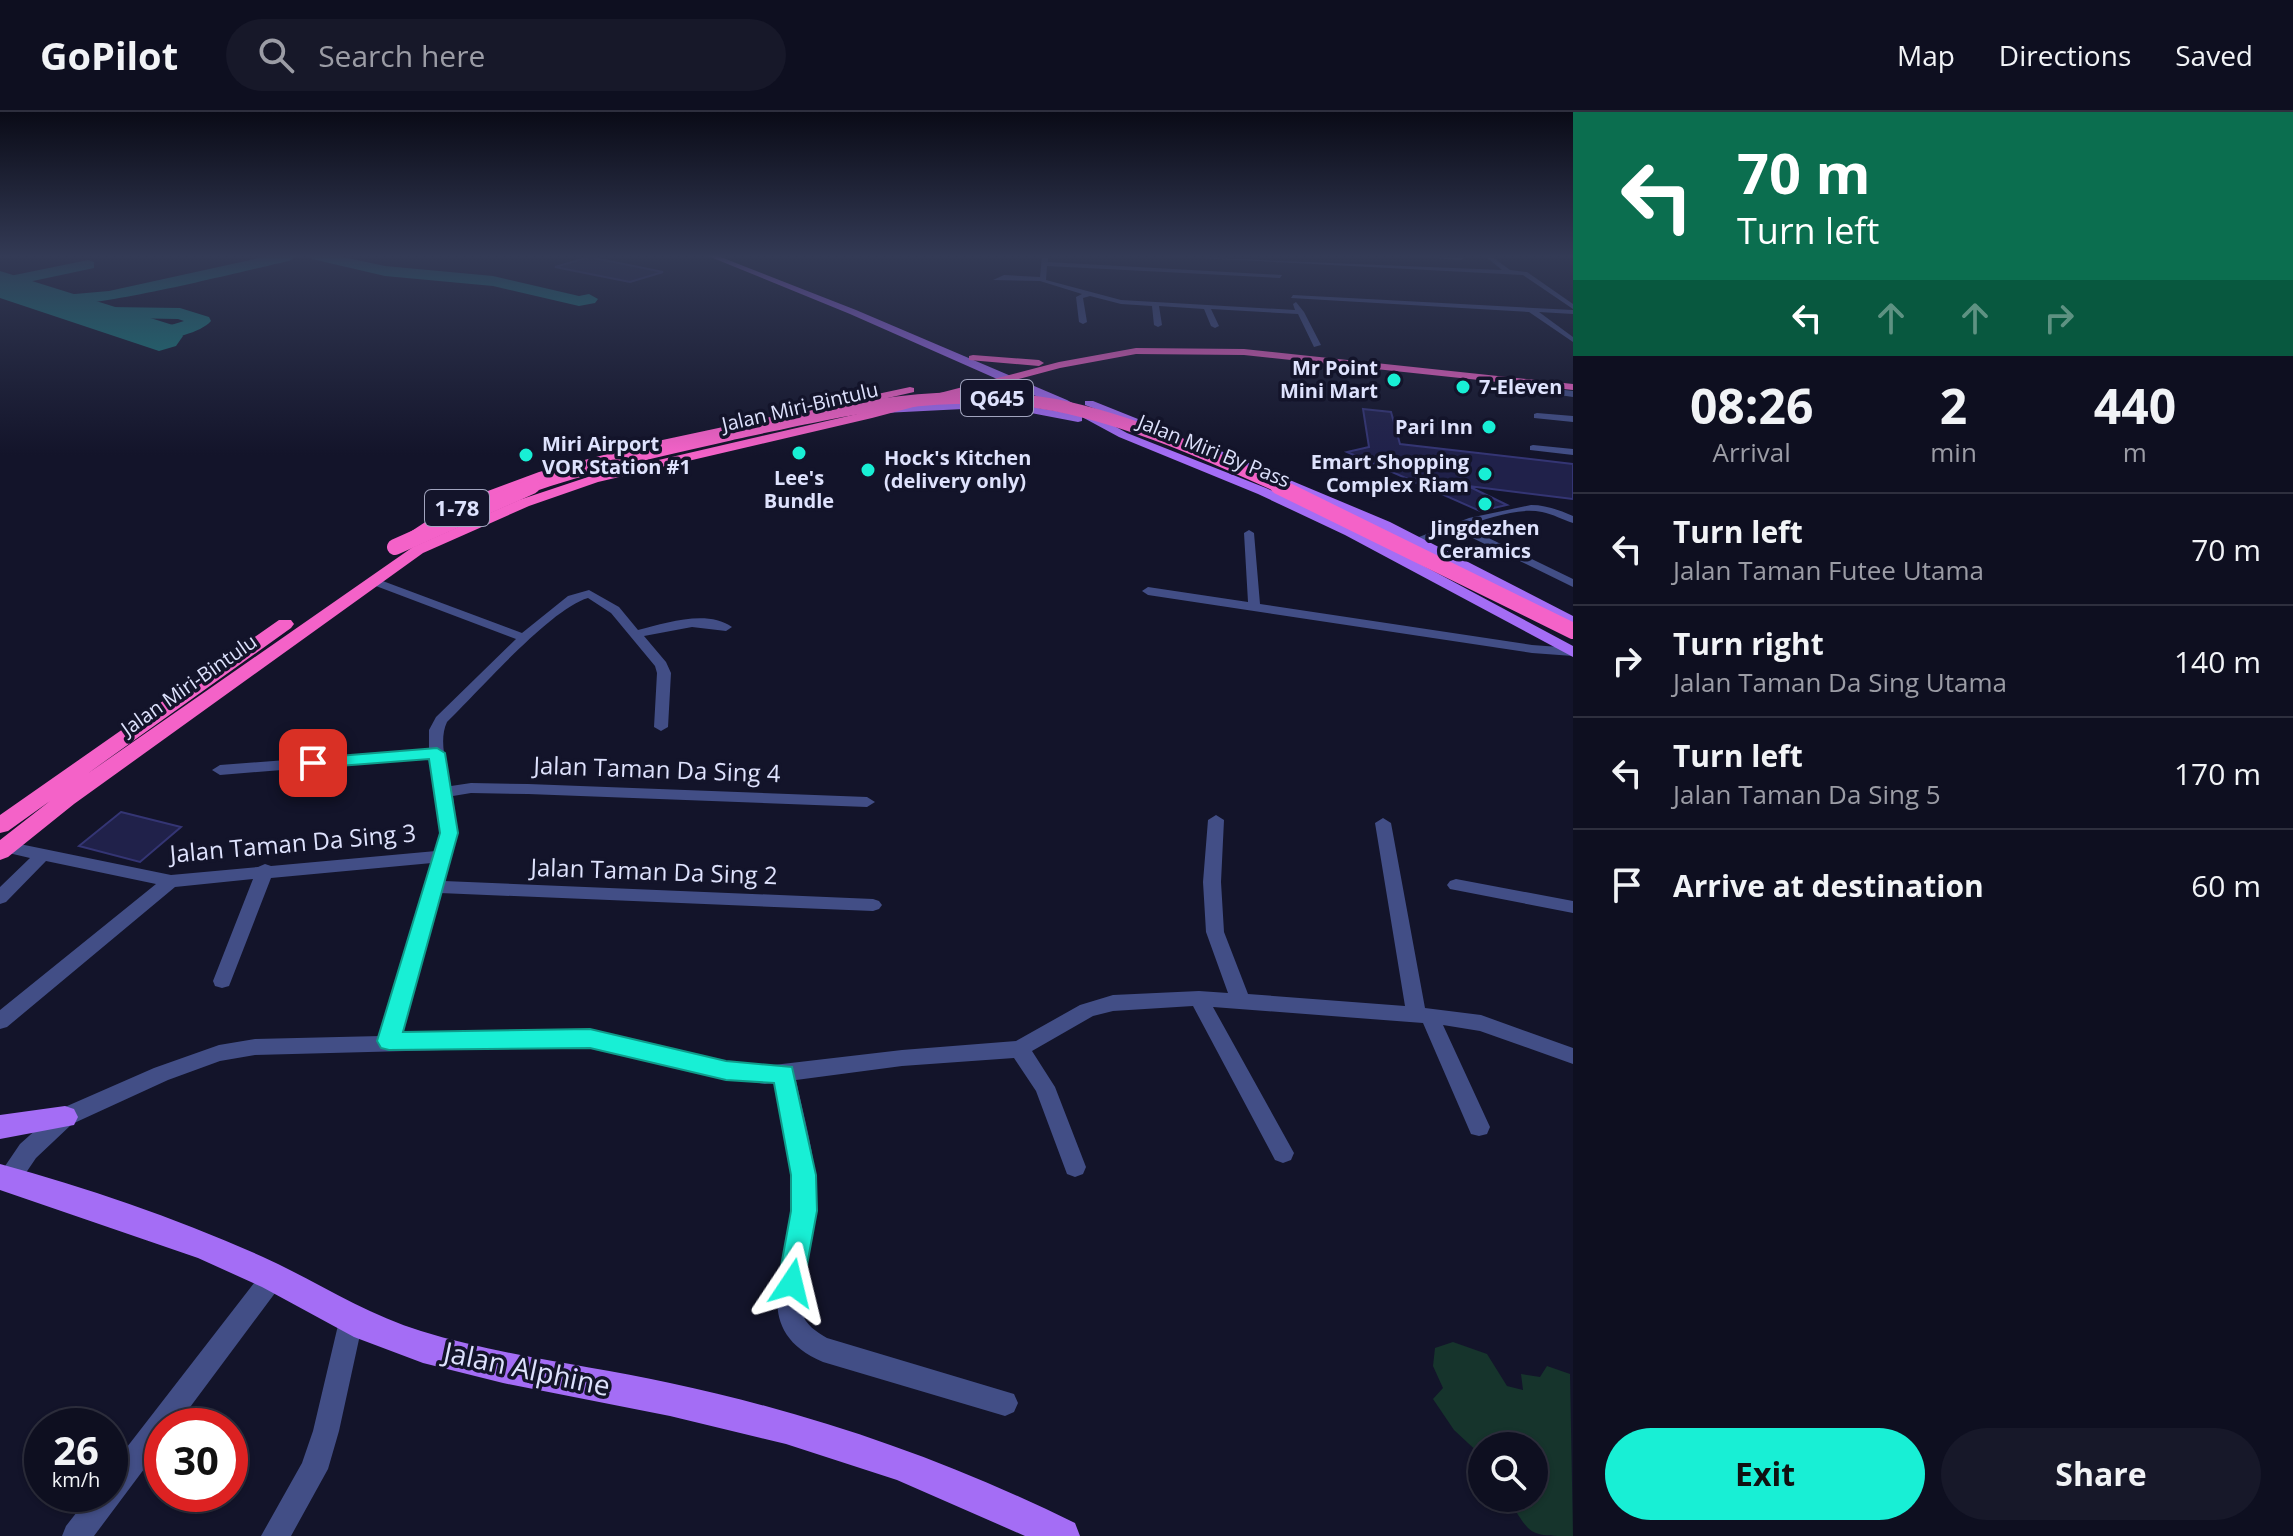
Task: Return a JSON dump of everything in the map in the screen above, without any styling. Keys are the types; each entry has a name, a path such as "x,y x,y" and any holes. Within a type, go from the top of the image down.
{"highway":[{"name":"Jalan Miri-Bintulu","path":"3,850 66,799 418,550 524,503 594,479 872,414 1008,375 1124,347 1190,345 1573,379"},
{"name":"Jalan Miri-Bintulu","path":"1045,366 1136,351 1196,350 1278,355 1573,387"},
{"path":"951,383 968,376 971,360 1045,366"},
{"path":"1036,383 1038,374 1045,366"},
{"name":"Jalan Miri-Bintulu","path":"0,826 395,547 458,508 559,470 760,422 951,383 1008,375"},
{"name":"Q645","path":"395,547 488,503 623,458 878,402 919,397 986,397 1064,407 1141,429 1314,501 1573,631"},
{"name":"Q645","path":"418,550 447,531 513,499 597,470 879,406 929,401 993,401 1059,409 1101,420 1250,479 1355,527 1573,641"}],"main road":[{"path":"884,322 1008,375"},
{"name":"Jalan Miri By Pass","path":"1008,375 1213,451 1346,506 1573,622"},
{"name":"Jalan Miri By Pass","path":"1008,375 1123,435 1262,491 1350,532 1573,652"},
{"path":"872,414 938,405 1006,406 1076,418 1123,435"},
{"path":"0,1127 65,1117"},
{"name":"Jalan Alphine","path":"4,1178 166,1231 273,1277 351,1321 398,1339 497,1368 610,1387 749,1417 866,1449 972,1491 1062,1536"}],"street":[{"path":"1306,322 1317,345"},
{"path":"1549,322 1573,340"},
{"path":"1548,391 1573,394"},
{"path":"1537,416 1573,419"},
{"path":"1533,448 1573,452"},
{"path":"1416,540 1456,526 1531,508 1555,512 1573,520"},
{"path":"1456,526 1573,583"},
{"path":"1249,533 1254,605"},
{"path":"372,581 524,638"},
{"path":"1148,591 1532,649 1573,652"},
{"path":"389,1041 449,833 437,753 436,730 441,720 524,638 572,599 589,594 615,610 661,665 664,673 661,727"},
{"path":"637,634 698,621 726,627"},
{"path":"220,770 437,753"},
{"name":"Jalan Taman Da Sing 4","path":"445,792 471,788 528,789 867,802"},
{"path":"1216,820 1212,882 1215,932 1241,1001"},
{"path":"1383,823 1423,1015 1479,1127"},
{"name":"Jalan Taman Da Sing 3","path":"3,850 171,881 443,856"},
{"path":"0,898 42,855"},
{"path":"222,981 265,870"},
{"path":"0,1021 171,881"},
{"path":"1456,885 1573,907"},
{"name":"Jalan Taman Da Sing 2","path":"434,887 873,905"},
{"path":"1199,998 1283,1153"},
{"path":"4,1178 65,1117 161,1074 219,1053 255,1047 590,1038 726,1070 784,1074 902,1058 1019,1049 1087,1010 1100,1006 1143,1000 1199,998 1423,1015 1481,1023 1573,1056"},
{"path":"1019,1049 1045,1087 1075,1167"},
{"path":"784,1074 804,1175 804,1211 788,1307 793,1326 805,1340 823,1349 1005,1403"},
{"path":"128,1468 273,1277"},
{"path":"275,1536 314,1469 326,1431 351,1321"},
{"path":"76,1536 94,1512"}],"green space":[{"path":"1453,1342 1487,1354 1507,1386 1523,1390 1521,1374 1540,1377 1547,1366 1570,1374 1573,1536 1539,1534 1527,1527 1517,1512 1548,1512 1548,1432 1468,1432 1468,1443 1454,1430 1433,1399 1443,1388 1433,1366 1435,1348"}],"building":[{"name":"Emart Shopping Complex Riam","path":"1363,409 1391,412 1400,444 1573,464 1573,499 1468,486 1507,505 1480,511 1347,452 1369,447"},
{"path":"121,812 181,827 140,862 79,846"}],"taxiway":[{"path":"117,322 112,327 130,334 142,334 169,331 198,322"}],"runway":[{"path":"118,322 159,336"}],"place":[{"name":"Mr Point Mini Mart","path":"1394,380"},
{"name":"7-Eleven","path":"1463,387"},
{"name":"Pari Inn","path":"1489,427"},
{"name":"Lee's Bundle","path":"799,453"},
{"name":"Miri Airport VOR Station #1","path":"526,455"},
{"name":"Hock's Kitchen (delivery only)","path":"868,470"},
{"name":"Emart Shopping Complex Riam","path":"1485,474"},
{"name":"Jingdezhen Ceramics","path":"1485,504"}],"route":[{"path":"313,763 437,753 449,833 389,1041 590,1038 747,1074 784,1074 804,1175 804,1211 792,1283"}]}
